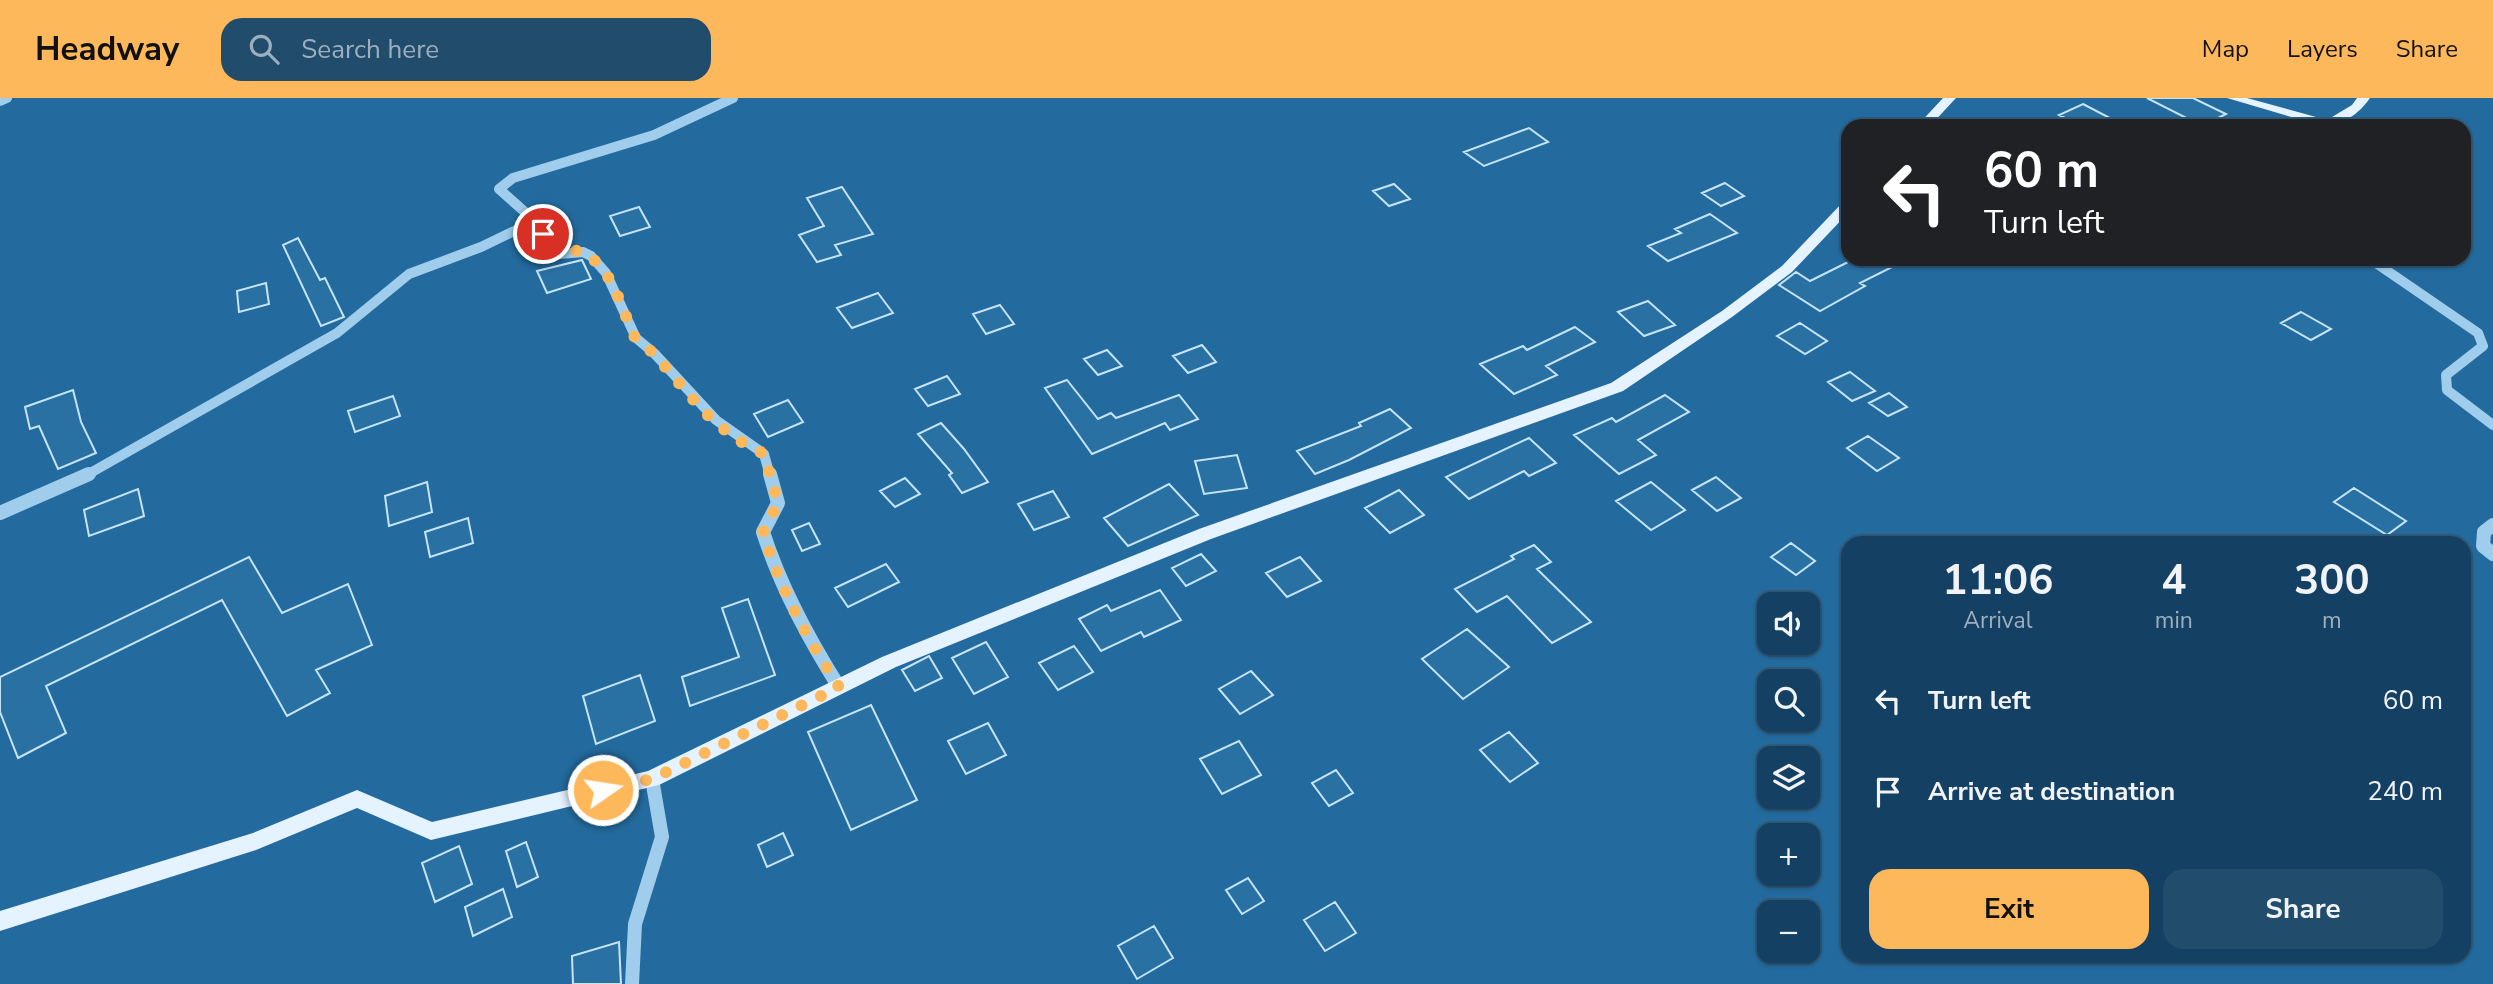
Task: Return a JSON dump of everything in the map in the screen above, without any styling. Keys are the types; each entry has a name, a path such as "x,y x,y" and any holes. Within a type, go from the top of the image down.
{"main road":[{"path":"1930,119 1950,98"},
{"path":"2233,98 2308,119"},
{"path":"2339,119 2356,108 2364,98"},
{"path":"0,921 256,841 357,799 431,831 652,779 890,662 1205,534 1617,387 1727,314 1787,269 1841,212"}],"street":[{"path":"0,101 7,98"},
{"path":"733,98 706,114 663,131 513,178 499,189 535,221 560,254 574,250 591,256 612,282 634,336 654,354 703,411 734,438 764,454 778,503 763,532 773,566 804,634 839,687"},
{"path":"0,513 90,474 204,410 264,372 337,333 409,274 481,247 535,221"},
{"path":"2380,266 2478,334 2483,346 2446,375 2447,390 2493,425"},
{"path":"2493,525 2484,532 2483,546 2493,554"},
{"path":"632,984 635,924 662,837 652,779"}],"shaded area":[{"path":"0,98 2493,98 2493,984 0,984"}],"building":[{"path":"2147,98 2193,98 2226,114 2216,119 2188,119"},
{"path":"2083,104 2108,117 2067,119 2059,115"},
{"path":"1529,128 1548,142 1484,166 1464,152"},
{"path":"1725,183 1744,196 1721,206 1702,193"},
{"path":"1394,184 1410,199 1389,206 1373,191"},
{"path":"842,187 873,234 835,245 841,255 817,262 799,235 824,226 807,198"},
{"path":"639,207 650,227 620,236 610,216"},
{"path":"1710,214 1737,233 1668,261 1648,246 1681,233 1675,229"},
{"path":"298,238 320,280 325,278 344,317 321,326 283,245"},
{"path":"582,260 591,279 547,293 537,271"},
{"path":"1841,266 1894,266 1860,283 1865,286 1820,311 1779,285 1796,272 1810,281"},
{"path":"266,283 269,304 239,312 237,291"},
{"path":"878,293 893,313 852,328 837,308"},
{"path":"1648,301 1675,325 1644,336 1618,312"},
{"path":"1000,305 1014,324 986,334 973,314"},
{"path":"2301,312 2331,329 2311,340 2281,323"},
{"path":"1800,323 1827,341 1805,354 1777,336"},
{"path":"1575,327 1595,342 1546,366 1557,375 1514,394 1480,364 1523,346 1527,350"},
{"path":"1202,345 1216,362 1188,373 1173,356"},
{"path":"1107,350 1122,366 1098,375 1084,359"},
{"path":"1850,372 1875,391 1852,401 1828,382"},
{"path":"947,376 960,394 928,406 915,389"},
{"path":"1067,380 1098,419 1111,413 1116,418 1179,395 1198,419 1170,430 1165,423 1092,454 1045,388"},
{"path":"73,390 81,422 96,453 58,469 39,426 30,429 25,407"},
{"path":"1889,393 1907,407 1888,416 1869,403"},
{"path":"1665,395 1689,412 1638,440 1656,455 1619,474 1574,435 1612,418 1616,422"},
{"path":"393,396 400,416 355,432 348,411"},
{"path":"788,400 803,422 768,437 754,414"},
{"path":"1390,409 1411,428 1349,460 1315,474 1297,451 1361,426 1359,423"},
{"path":"941,423 988,482 962,493 949,475 952,473 918,434"},
{"path":"1868,436 1899,458 1877,471 1847,448"},
{"path":"1529,438 1556,463 1529,476 1524,471 1469,499 1446,477"},
{"path":"1237,455 1247,488 1204,494 1195,461"},
{"path":"1716,477 1741,498 1717,511 1692,490"},
{"path":"905,478 920,494 895,507 880,491"},
{"path":"427,482 432,512 389,526 385,496"},
{"path":"1651,482 1685,510 1651,530 1616,501"},
{"path":"1169,484 1198,515 1128,546 1104,518"},
{"path":"2354,488 2406,521 2387,535 2334,502"},
{"path":"138,489 144,516 89,536 84,510"},
{"path":"1399,490 1424,515 1390,533 1365,508"},
{"path":"1053,491 1069,517 1034,530 1018,504"},
{"path":"468,518 473,543 430,557 425,532"},
{"path":"809,523 820,544 802,551 792,530"},
{"path":"1791,543 1815,561 1796,575 1771,557"},
{"path":"1534,545 1551,562 1537,569 1591,622 1552,643 1507,596 1477,612 1455,589 1514,559 1511,556"},
{"path":"1201,554 1216,571 1186,586 1172,568"},
{"path":"249,557 282,613 348,584 372,645 316,670 330,693 287,716 222,600 46,686 66,733 18,758 0,712 0,677"},
{"path":"1300,557 1321,581 1287,597 1266,573"},
{"path":"886,564 899,582 848,607 835,588"},
{"path":"1160,590 1181,620 1144,637 1141,632 1101,651 1079,619 1107,605 1111,611"},
{"path":"748,599 775,675 690,706 682,677 739,657 722,608"},
{"path":"1467,629 1509,667 1463,699 1422,659"},
{"path":"986,642 1008,677 974,694 952,658"},
{"path":"1074,646 1093,672 1058,690 1039,663"},
{"path":"929,656 942,678 915,691 902,670"},
{"path":"1251,671 1273,695 1240,714 1219,689"},
{"path":"640,675 655,721 596,744 583,696"},
{"path":"871,705 917,800 851,830 808,732"},
{"path":"988,723 1006,755 966,774 948,741"},
{"path":"1509,732 1538,763 1510,782 1480,750"},
{"path":"1239,741 1261,775 1222,794 1200,759"},
{"path":"1336,770 1353,793 1329,806 1312,783"},
{"path":"783,833 793,855 767,867 758,845"},
{"path":"526,842 538,877 517,887 506,851"},
{"path":"459,846 472,884 435,902 422,863"},
{"path":"1248,878 1264,901 1242,914 1226,890"},
{"path":"503,889 512,917 473,936 465,907"},
{"path":"1335,902 1356,933 1325,951 1304,920"},
{"path":"1154,926 1173,958 1137,979 1118,946"},
{"path":"619,942 621,984 573,984 572,956"}],"route":[{"path":"543,234 560,254 574,250 591,256 612,282 634,336 654,354 703,411 734,438 764,454 778,503 767,519 763,532 773,566 804,634 839,687 652,779 603,790"}]}
